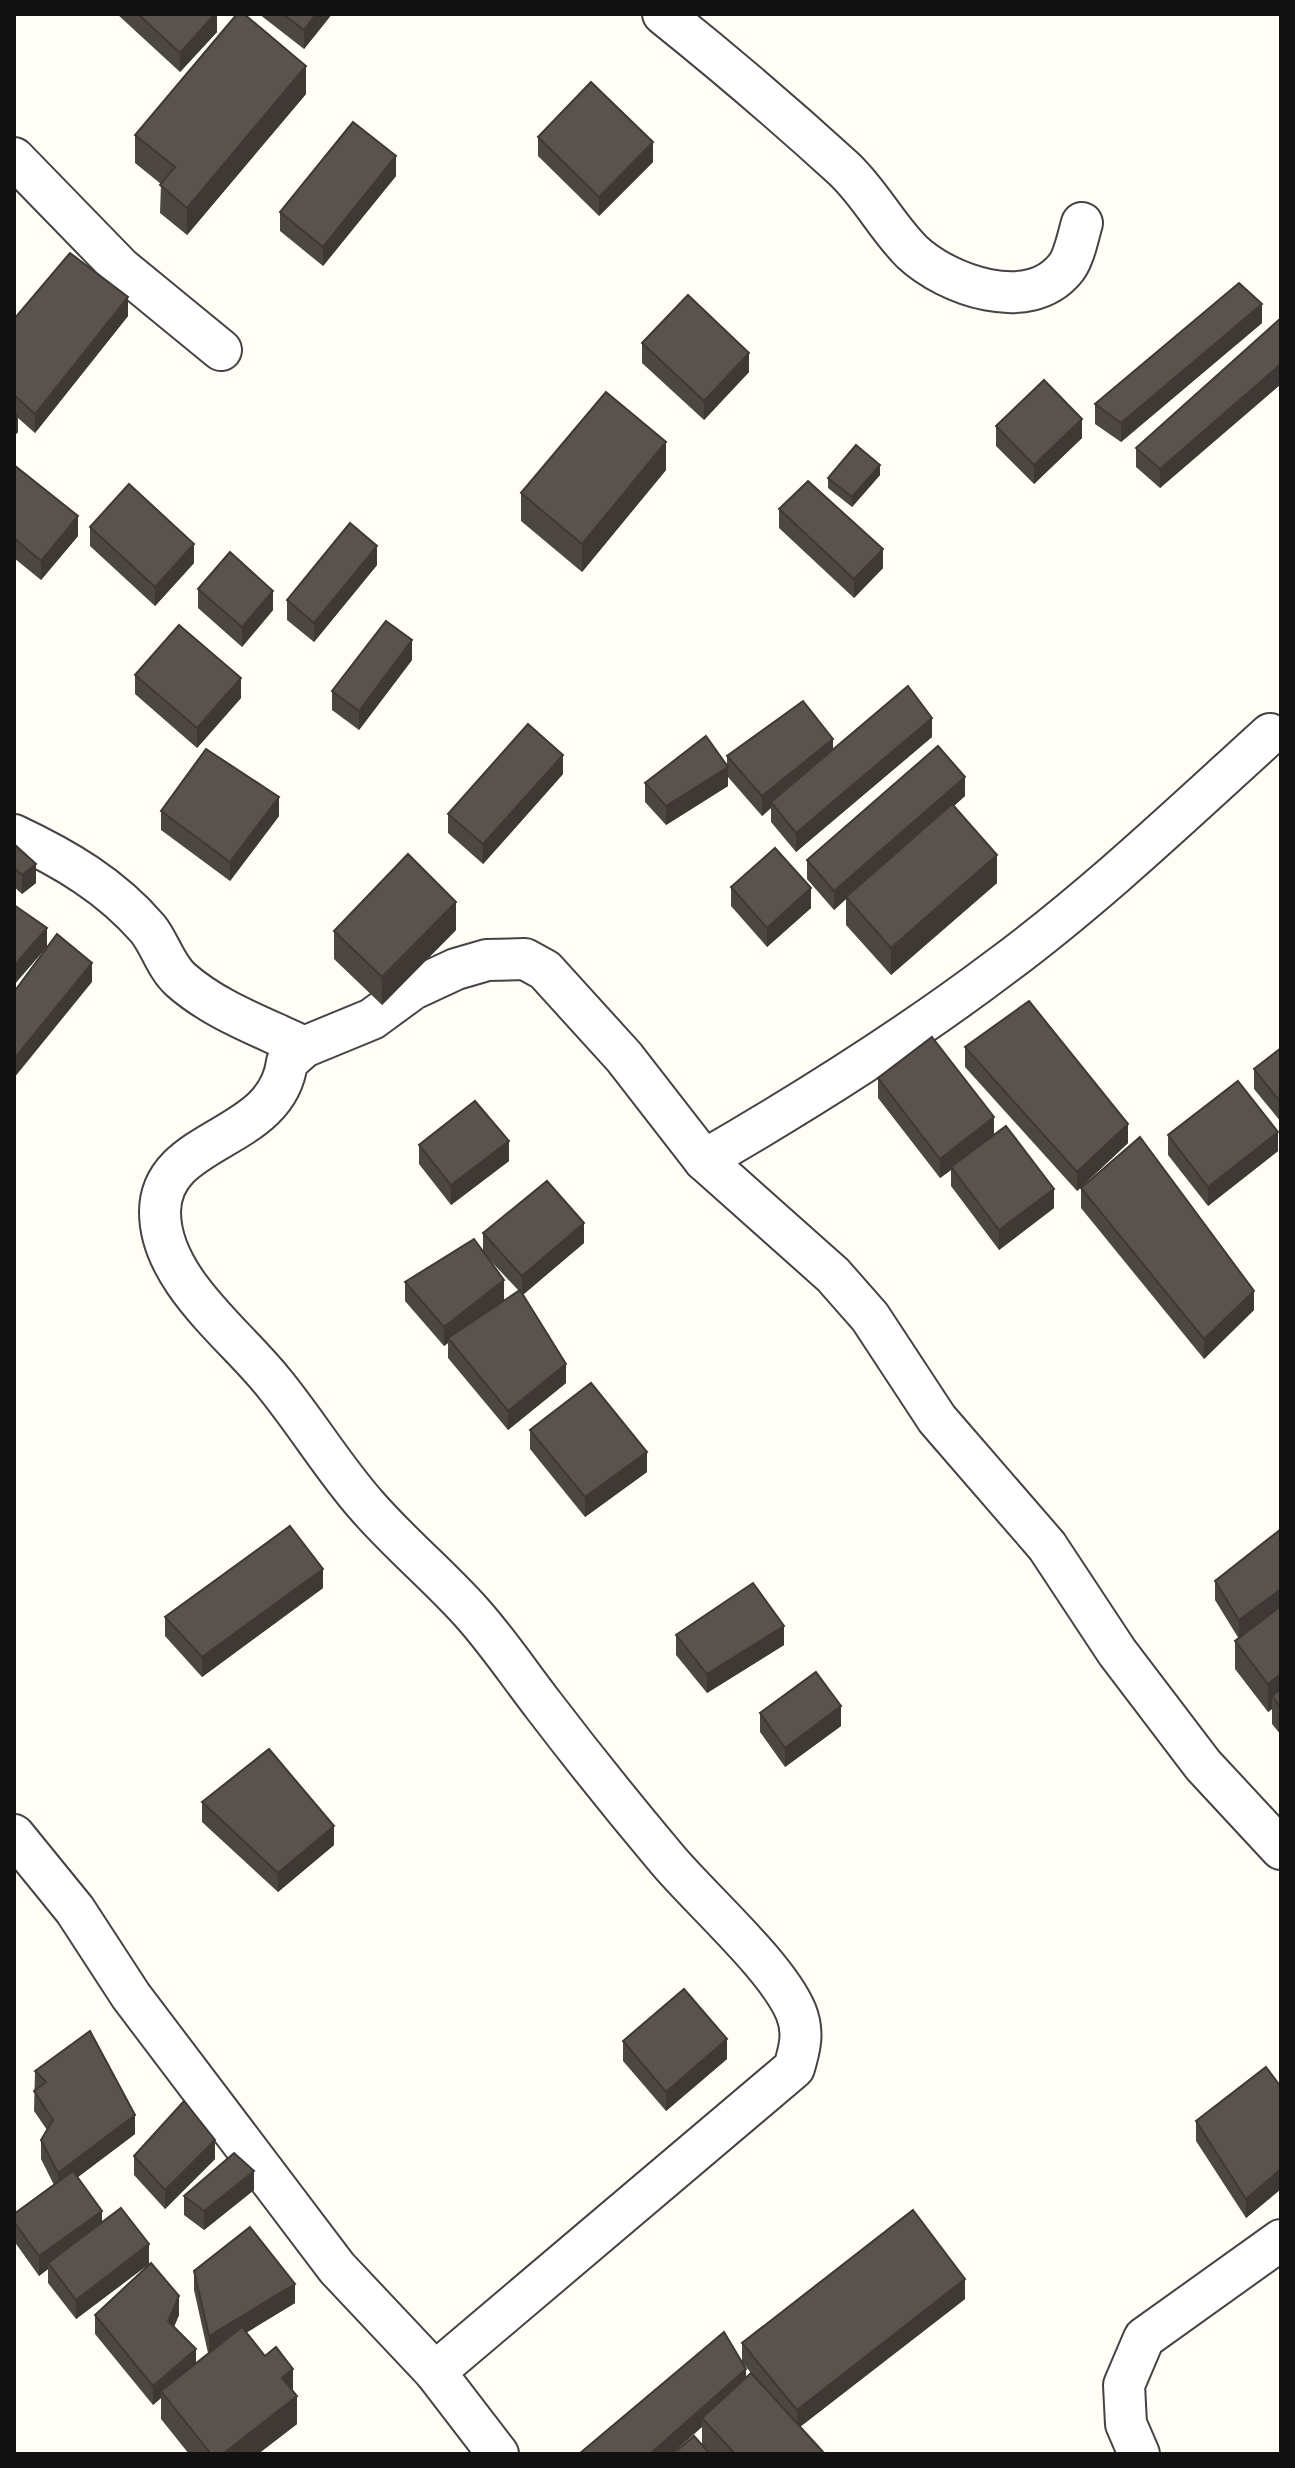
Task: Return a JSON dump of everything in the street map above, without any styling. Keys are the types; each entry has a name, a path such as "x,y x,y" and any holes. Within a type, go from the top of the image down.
{"street":[{"path":"663,14 865,189 910,250 925,263 970,287 1008,292 1035,289 1066,269 1082,223"},
{"path":"14,158 121,268 221,350"},
{"path":"704,1160 825,1090 1000,968 1115,873 1270,734"},
{"path":"14,835 57,855 129,908 154,937 178,977 205,999 304,1047"},
{"path":"435,2372 794,2068 803,2041 796,2011 767,1969 678,1872 599,1777 473,1614 365,1504 313,1431 261,1367 207,1314 180,1273 160,1215 163,1190 176,1171 205,1147 252,1119 275,1098 284,1082 287,1062 304,1047 372,1019 413,989 456,969 487,960 525,959 545,970 615,1047 704,1160 833,1275 870,1317 937,1419 1047,1546 1117,1652 1203,1765 1281,1849"},
{"path":"14,1835 75,1910 185,2070 337,2268 435,2372 498,2454"},
{"path":"1139,2454 1126,2424 1124,2385 1144,2338 1281,2240"}],"building":[{"path":"138,14 215,14 180,53"},
{"path":"237,14 244,14 306,66 187,208 160,185 175,167 135,135"},
{"path":"283,14 316,14 304,30"},
{"path":"591,82 653,142 599,197 538,137"},
{"path":"353,122 396,156 323,247 280,212"},
{"path":"70,253 128,297 35,414 14,395 14,319"},
{"path":"1239,283 1262,304 1121,423 1095,404"},
{"path":"688,295 749,353 704,401 642,343"},
{"path":"1281,318 1281,364 1160,469 1136,448"},
{"path":"1044,380 1082,419 1034,465 996,426"},
{"path":"606,392 666,442 582,544 521,493"},
{"path":"856,445 880,465 852,497 828,478"},
{"path":"14,465 78,516 41,561 14,538"},
{"path":"808,481 883,549 854,579 779,509"},
{"path":"129,484 194,544 155,587 90,527"},
{"path":"350,523 377,546 314,623 287,600"},
{"path":"230,552 273,591 242,627 198,589"},
{"path":"386,621 412,640 359,711 332,691"},
{"path":"179,625 241,678 197,728 135,675"},
{"path":"908,686 932,718 796,833 771,802"},
{"path":"803,701 833,739 762,796 727,756"},
{"path":"528,724 563,755 483,844 448,814"},
{"path":"706,736 728,767 666,806 645,783"},
{"path":"938,746 965,777 834,891 807,860"},
{"path":"206,749 279,797 230,862 161,811"},
{"path":"952,804 997,855 891,948 846,897"},
{"path":"14,844 36,864 22,875 14,868"},
{"path":"775,848 811,888 767,928 731,887"},
{"path":"408,854 456,902 382,977 334,931"},
{"path":"14,905 47,928 14,966"},
{"path":"57,934 92,963 14,1059 14,992"},
{"path":"1029,1001 1128,1124 1077,1172 965,1047"},
{"path":"932,1037 994,1117 940,1159 878,1078"},
{"path":"1281,1048 1281,1103 1254,1069"},
{"path":"1238,1081 1278,1132 1208,1187 1168,1135"},
{"path":"475,1101 509,1141 451,1185 419,1145"},
{"path":"1006,1126 1054,1189 999,1230 951,1167"},
{"path":"1140,1137 1254,1291 1204,1339 1081,1188"},
{"path":"547,1181 584,1223 522,1276 483,1233"},
{"path":"474,1239 504,1280 444,1327 405,1282"},
{"path":"520,1290 566,1364 508,1411 448,1338"},
{"path":"591,1383 647,1452 585,1497 530,1430"},
{"path":"290,1526 323,1569 202,1657 165,1617"},
{"path":"1281,1529 1281,1589 1239,1620 1215,1581"},
{"path":"753,1583 784,1626 707,1674 676,1635"},
{"path":"1281,1606 1281,1674 1268,1684 1235,1641"},
{"path":"816,1672 841,1706 785,1748 760,1713"},
{"path":"1281,1689 1281,1708 1272,1696"},
{"path":"269,1749 334,1826 278,1873 202,1802"},
{"path":"684,1989 727,2039 666,2092 623,2041"},
{"path":"90,2031 135,2115 58,2173 41,2140 53,2120 34,2091 46,2082 35,2071"},
{"path":"1266,2067 1281,2087 1281,2169 1246,2199 1196,2121"},
{"path":"184,2101 215,2140 165,2190 134,2156"},
{"path":"234,2153 254,2171 204,2211 184,2196"},
{"path":"73,2171 102,2211 39,2256 14,2222 14,2214"},
{"path":"121,2208 149,2244 76,2300 48,2263"},
{"path":"913,2210 965,2279 797,2410 742,2343"},
{"path":"250,2227 295,2284 209,2336 194,2271"},
{"path":"151,2263 179,2296 168,2321 196,2349 153,2386 95,2315"},
{"path":"242,2327 265,2356 276,2347 293,2369 282,2378 297,2396 223,2454 211,2454 161,2391"},
{"path":"724,2332 746,2369 650,2454 579,2454"},
{"path":"751,2373 825,2454 735,2454 702,2418"},
{"path":"694,2436 710,2454 673,2454"}]}
